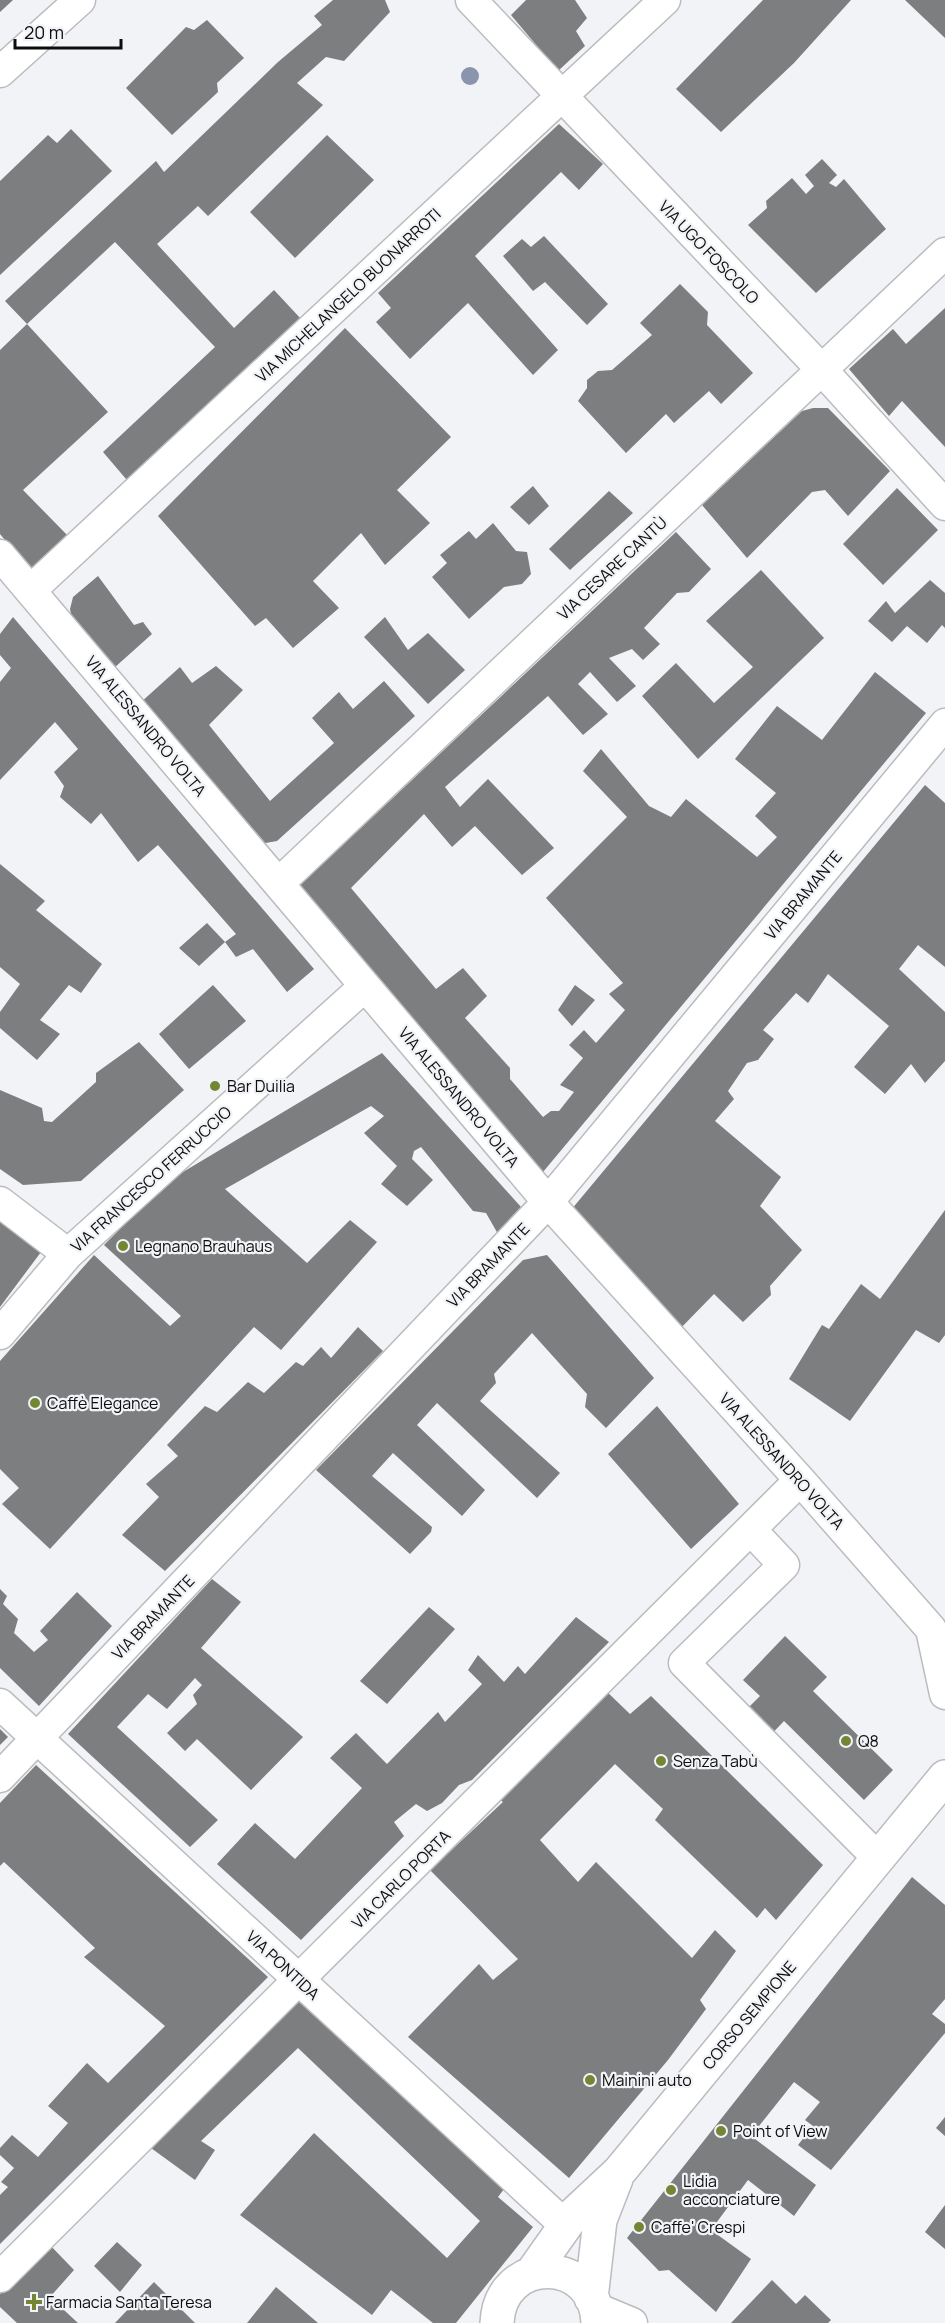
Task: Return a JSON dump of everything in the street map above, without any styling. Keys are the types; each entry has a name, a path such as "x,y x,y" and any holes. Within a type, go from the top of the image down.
{"main road":[{"name":"CORSO SEMPIONE","path":"497,2317 507,2291 518,2280 532,2273 566,2226 590,2198 619,2172 945,1777"},
{"name":"CORSO SEMPIONE","path":"595,2310 600,2220 619,2172"},
{"path":"532,2273 548,2270 563,2273 578,2280 595,2310"}],"street":[{"path":"0,72 80,0"},
{"name":"VIA UGO FOSCOLO","path":"471,0 822,370 945,505"},
{"name":"VIA MICHELANGELO BUONARROTI","path":"31,590 665,0"},
{"name":"VIA CESARE CANTÙ","path":"279,883 945,253"},
{"name":"VIA ALESSANDRO VOLTA","path":"0,555 548,1202 938,1630 945,1694"},
{"name":"VIA BRAMANTE","path":"0,1778 548,1202 945,724"},
{"name":"VIA FRANCESCO FERRUCCIO","path":"0,1334 68,1254 365,986"},
{"path":"0,1202 68,1254"},
{"name":"VIA CARLO PORTA","path":"0,2277 300,1981 800,1480"},
{"path":"752,1530 784,1565 684,1663 879,1859"},
{"name":"VIA PONTIDA","path":"0,1704 566,2226"},
{"path":"595,2310 632,2323"}],"building":[{"path":"0,0 13,0 0,12"},
{"path":"333,0 385,0 390,12 344,61 326,57 297,83 323,105 208,216 198,206 157,244 234,328 274,290 302,320 132,486 103,452 215,347 115,242 27,324 5,301 156,161 164,172 278,62 322,25 314,16"},
{"path":"526,0 575,0 587,18 576,31 585,46 558,71 511,15"},
{"path":"763,0 851,0 794,63 721,132 676,89"},
{"path":"905,0 945,0 945,38"},
{"path":"207,20 244,58 217,83 218,92 172,135 126,88 186,27 194,30"},
{"path":"559,124 603,164 579,190 561,172 475,256 558,350 533,375 468,303 410,359 376,322 391,308 378,293"},
{"path":"71,129 112,171 0,275 0,181 48,135 57,143"},
{"path":"327,135 374,180 295,258 250,212"},
{"path":"822,159 837,175 829,183 836,187 844,179 886,229 816,293 748,225 767,208 766,201 792,178 806,194 814,186 805,175"},
{"path":"544,236 608,304 587,325 545,282 533,291 503,256 522,239 531,247"},
{"path":"680,284 708,312 707,325 753,373 721,404 709,391 674,423 666,414 626,453 578,401 587,388 587,380 598,371 612,370 652,335 640,323"},
{"path":"945,308 945,447 902,401 889,416 849,369 893,329 906,344"},
{"path":"27,324 108,412 23,490 71,539 34,575 0,534 0,350"},
{"path":"345,328 451,437 397,490 430,523 385,565 361,533 313,581 339,608 293,648 266,618 255,626 158,516"},
{"path":"828,408 890,471 848,516 825,490 812,492 747,558 702,505 802,411"},
{"path":"533,486 549,506 529,525 510,507"},
{"path":"897,488 938,530 883,585 843,544"},
{"path":"609,491 633,513 570,570 549,549"},
{"path":"493,523 516,551 527,552 531,574 522,584 504,587 469,619 432,577 447,563 440,555 469,531 476,539"},
{"path":"676,532 711,569 689,592 677,593 644,628 660,644 643,660 632,649 609,658 636,686 617,702 590,672 578,684 608,714 583,735 548,696 445,787 460,807 488,779 554,848 522,875 475,826 452,847 424,814 351,888 436,989 463,968 487,996 465,1018 510,1068 510,1079 543,1117 551,1111 559,1111 574,1092 560,1085 583,1058 569,1045 584,1030 596,1043 625,1010 609,994 623,983 546,898 627,817 583,771 601,749 649,806 671,817 686,799 757,857 777,837 755,816 776,793 735,759 777,706 822,740 875,672 926,713 543,1172 297,888"},
{"path":"761,570 824,638 698,759 642,696 676,663 714,703 753,667 706,621"},
{"path":"98,576 134,625 143,622 152,634 114,668 73,623 70,609 73,597"},
{"path":"930,580 945,593 945,628 942,625 927,643 907,626 892,642 868,621 886,601 895,613"},
{"path":"13,617 314,969 287,992 253,949 236,957 225,942 236,934 158,845 138,862 101,813 91,824 60,797 64,786 54,772 78,749 55,722 0,780 0,682 11,668 0,655 0,634"},
{"path":"385,617 408,650 428,633 465,670 428,704 364,637"},
{"path":"216,666 243,690 209,725 270,801 334,743 312,718 339,692 353,709 384,681 415,716 277,841 260,844 140,703 180,667 192,683"},
{"path":"925,785 945,803 945,967 918,945 899,969 945,1012 945,1061 925,1083 911,1064 885,1094 854,1067 889,1026 828,974 808,1003 796,993 763,1030 774,1039 758,1060 747,1063 728,1091 734,1099 715,1121 781,1177 760,1206 802,1250 770,1286 771,1295 743,1322 714,1294 676,1333 571,1210"},
{"path":"0,864 45,901 36,910 102,964 81,993 69,985 40,1020 60,1034 37,1060 0,1028 0,1012 20,984 0,967"},
{"path":"207,923 225,942 199,966 179,948"},
{"path":"213,985 246,1021 189,1069 159,1034"},
{"path":"575,985 595,1000 572,1026 558,1010"},
{"path":"139,1042 184,1090 81,1181 23,1185 0,1169 0,1090 42,1108 44,1121 52,1122 96,1082 96,1073"},
{"path":"382,1053 521,1207 498,1234 486,1213 473,1211 421,1147 414,1151 412,1159 433,1180 407,1206 381,1184 397,1166 364,1133 384,1116 371,1106 225,1189 307,1263 350,1220 377,1242 281,1350 254,1327 50,1549 2,1504 19,1488 0,1469 0,1361 94,1255 170,1326 181,1316 104,1245 168,1181"},
{"path":"945,1210 945,1335 939,1343 916,1330 850,1421 789,1379 822,1325 829,1329 861,1284 880,1299"},
{"path":"0,1219 44,1248 0,1307"},
{"path":"547,1255 654,1378 606,1428 585,1407 587,1394 532,1333 494,1374 496,1383 480,1401 560,1473 537,1498 437,1403 417,1425 485,1490 462,1516 393,1453 372,1476 432,1527 431,1532 410,1554 316,1470 523,1260"},
{"path":"358,1327 383,1351 165,1571 122,1535 159,1497 146,1484 178,1456 167,1445 205,1406 217,1412 248,1382 264,1393 296,1362 303,1366 321,1347 331,1358"},
{"path":"657,1406 739,1504 691,1549 608,1454"},
{"path":"212,1579 241,1602 201,1648 303,1737 251,1790 197,1739 185,1751 167,1733 197,1704 193,1695 202,1685 195,1678 167,1709 148,1694 117,1727 218,1820 190,1847 68,1734"},
{"path":"0,1589 7,1596 3,1604 18,1619 14,1633 34,1652 48,1640 40,1631 77,1592 112,1626 39,1706 0,1668"},
{"path":"429,1607 455,1629 387,1704 360,1681"},
{"path":"576,1617 609,1642 472,1780 459,1785 442,1803 427,1811 416,1804 394,1822 404,1836 301,1940 217,1864 255,1823 295,1859 362,1788 330,1758 356,1733 387,1764 438,1712 445,1722 482,1684 468,1670 478,1655 504,1682 518,1666 525,1674"},
{"path":"785,1636 827,1677 813,1691 893,1770 864,1800 784,1721 766,1740 741,1715 760,1696 743,1680"},
{"path":"604,1689 630,1714 651,1696 823,1865 776,1920 765,1908 757,1918 655,1820 663,1809 615,1764 540,1840 578,1882 596,1862 692,1958 715,1930 736,1951 700,2000 706,2009 668,2060 569,2178 408,2037 479,1964 493,1980 518,1959 430,1870 503,1802 495,1796"},
{"path":"0,1729 8,1737 0,1745"},
{"path":"36,1765 268,1977 0,2244 0,2195 8,2187 1,2182 14,2168 0,2155 0,2148 12,2135 38,2157 68,2123 48,2106 87,2063 108,2083 165,2026 84,1957 95,1948 4,1862 0,1866 0,1803"},
{"path":"912,1877 945,1905 945,1999 932,2014 945,2024 945,2033 831,2170 798,2145 813,2126 805,2120 820,2102 794,2082 751,2136 816,2185 794,2216 748,2180 711,2230 751,2259 716,2312 669,2270 659,2271 627,2238"},
{"path":"298,2001 504,2189 498,2197 533,2227 456,2323 433,2323 391,2290 372,2315 240,2215 314,2133 447,2258 480,2221 298,2048 201,2141 215,2150 195,2180 151,2148"},
{"path":"945,2117 945,2136 936,2128"},
{"path":"945,2205 945,2249 925,2232"},
{"path":"117,2242 142,2265 120,2292 94,2266"},
{"path":"48,2243 74,2270 50,2297 78,2323 17,2323 0,2307 0,2294"},
{"path":"772,2280 796,2304 805,2295 831,2320 828,2323 731,2323"},
{"path":"154,2282 195,2323 115,2323"},
{"path":"276,2287 318,2323 247,2323"}],"place":[{"name":"Bar Duilia","path":"215,1086"},
{"name":"Legnano Brauhaus","path":"123,1246"},
{"name":"Caffè Elegance","path":"35,1403"},
{"name":"Q8","path":"846,1741"},
{"name":"Senza Tabù","path":"661,1761"},
{"name":"Mainini auto","path":"590,2080"},
{"name":"Point of View","path":"721,2131"},
{"name":"Lidia acconciature","path":"671,2190"},
{"name":"Caffe' Crespi","path":"639,2227"},
{"name":"Farmacia Santa Teresa","path":"34,2302"}]}
